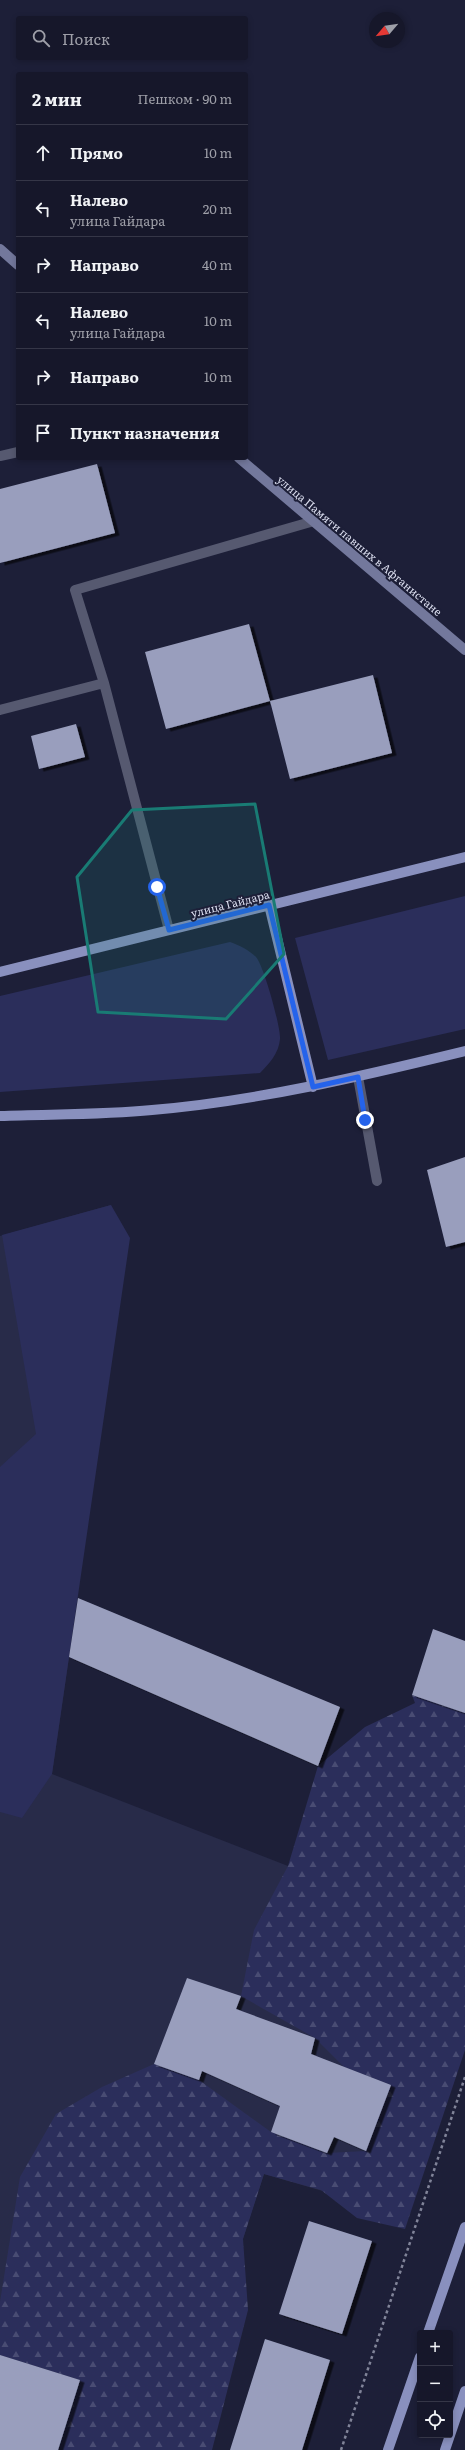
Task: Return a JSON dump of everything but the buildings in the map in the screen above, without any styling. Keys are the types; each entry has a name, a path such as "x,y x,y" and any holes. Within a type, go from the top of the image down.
{"main road":[{"name":"улица Гайдара","path":"0,972 465,857"},
{"path":"269,905 313,1087"},
{"path":"0,1116 152,1110 313,1087 465,1051"},
{"path":"429,2330 465,2227"},
{"path":"388,2450 417,2366"},
{"path":"445,2450 465,2391"}],"street":[{"path":"0,249 16,263"},
{"path":"0,456 16,452"},
{"name":"улица Памяти павших в Афганистане","path":"241,460 465,650"},
{"path":"169,930 104,683 75,590 314,521"},
{"path":"0,710 104,683"},
{"path":"358,1077 378,1181"}],"path":[{"path":"341,2450 465,2077"}],"highlighted area":[{"path":"255,804 284,954 226,1019 98,1012 77,877 132,810"}],"shaded area":[{"path":"111,1205 69,1657 52,1774 465,1935 398,2213 264,2174 174,2450 0,2450 0,1236"}],"green space":[{"path":"465,896 465,1029 328,1060 295,938"},
{"path":"230,942 240,946 256,957 267,984 278,1023 280,1039 278,1049 270,1062 260,1073 0,1092 0,996"},
{"path":"111,1205 130,1238 52,1774 22,1818 0,1812 0,1467 36,1434 2,1235"},
{"path":"412,1695 465,1713 465,2050 405,2229 357,2218 321,2190 264,2174 243,2239 248,2310 212,2450 58,2450 80,2380 0,2355 0,2302 20,2177 56,2114 102,2087 154,2064 199,2080 271,2132 327,2153 366,2151 391,2085 344,2067 315,2038 241,1996 254,1930 288,1866 318,1766 365,1727 415,1703"}],"route":[{"path":"157,887 169,930 269,905 313,1087 358,1077 365,1120"}]}
